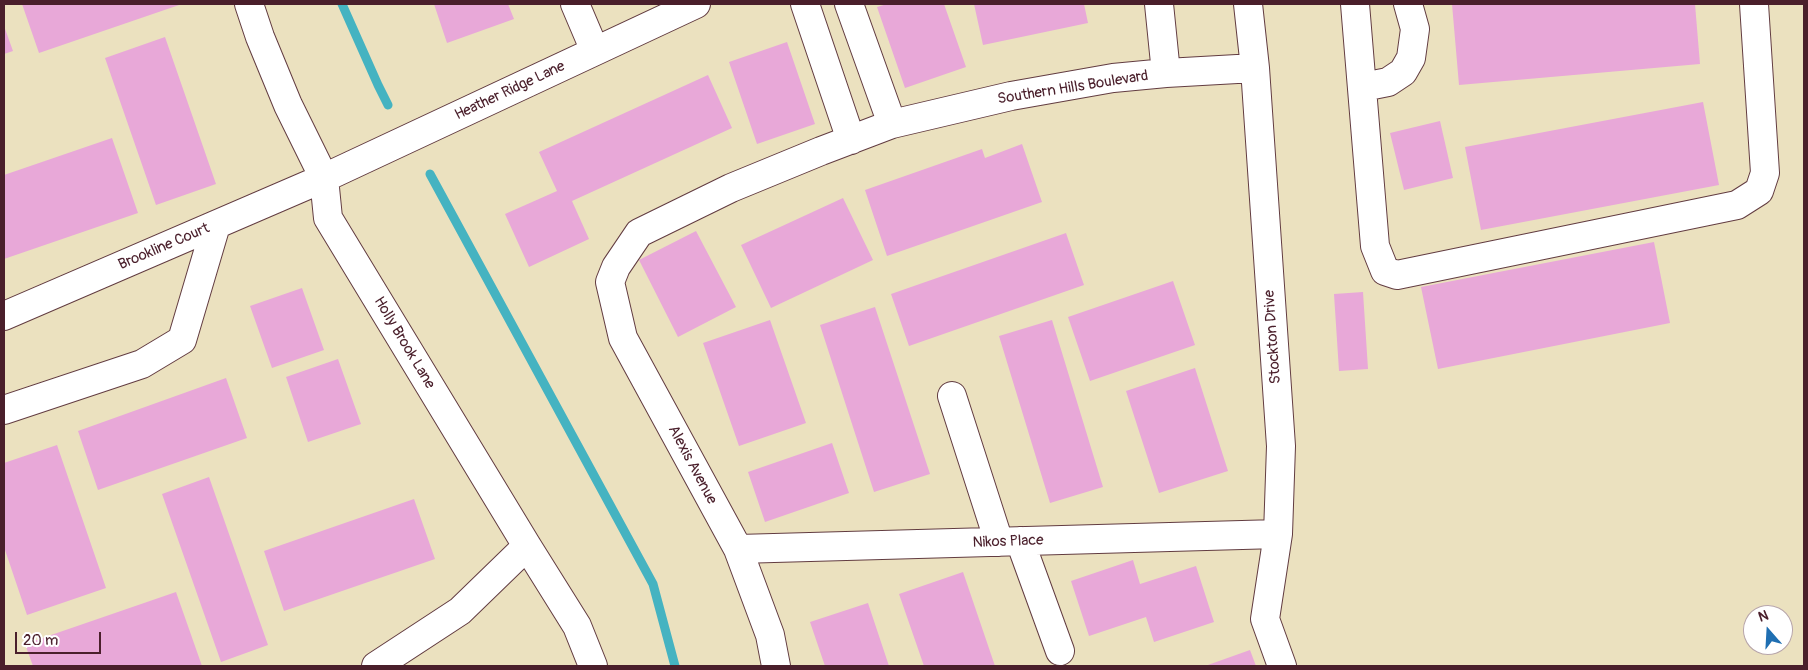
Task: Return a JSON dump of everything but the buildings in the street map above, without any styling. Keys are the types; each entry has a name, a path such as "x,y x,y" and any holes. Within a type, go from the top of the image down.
{"street":[{"name":"Holly Brook Lane","path":"249,4 260,37 288,105 324,178 328,218 577,626 594,666"},
{"path":"576,4 595,51"},
{"name":"Heather Ridge Lane","path":"324,178 696,4"},
{"path":"805,4 851,140"},
{"path":"849,4 892,124"},
{"path":"1159,4 1166,73"},
{"name":"Stockton Drive","path":"1248,4 1255,68 1281,446 1278,534 1266,620 1282,666"},
{"path":"1355,4 1375,246 1385,271 1397,275 1737,205 1759,191 1765,173 1754,4"},
{"path":"1363,88 1388,82 1403,72 1411,58 1414,29 1408,4"},
{"name":"Southern Hills Boulevard","path":"616,267 639,233 730,188 892,124 1006,98 1113,78 1255,68"},
{"name":"Brookline Court","path":"4,316 324,178"},
{"path":"4,410 142,364 182,340 216,225"},
{"name":"Alexis Avenue","path":"616,267 610,282 623,338 738,550 770,635 776,666"},
{"path":"952,396 1010,542 1060,651"},
{"name":"Nikos Place","path":"738,550 1278,534"},
{"path":"376,666 460,611 527,546"}],"waterway":[{"path":"342,4 388,105"},
{"path":"430,174 653,584 675,666"}]}
